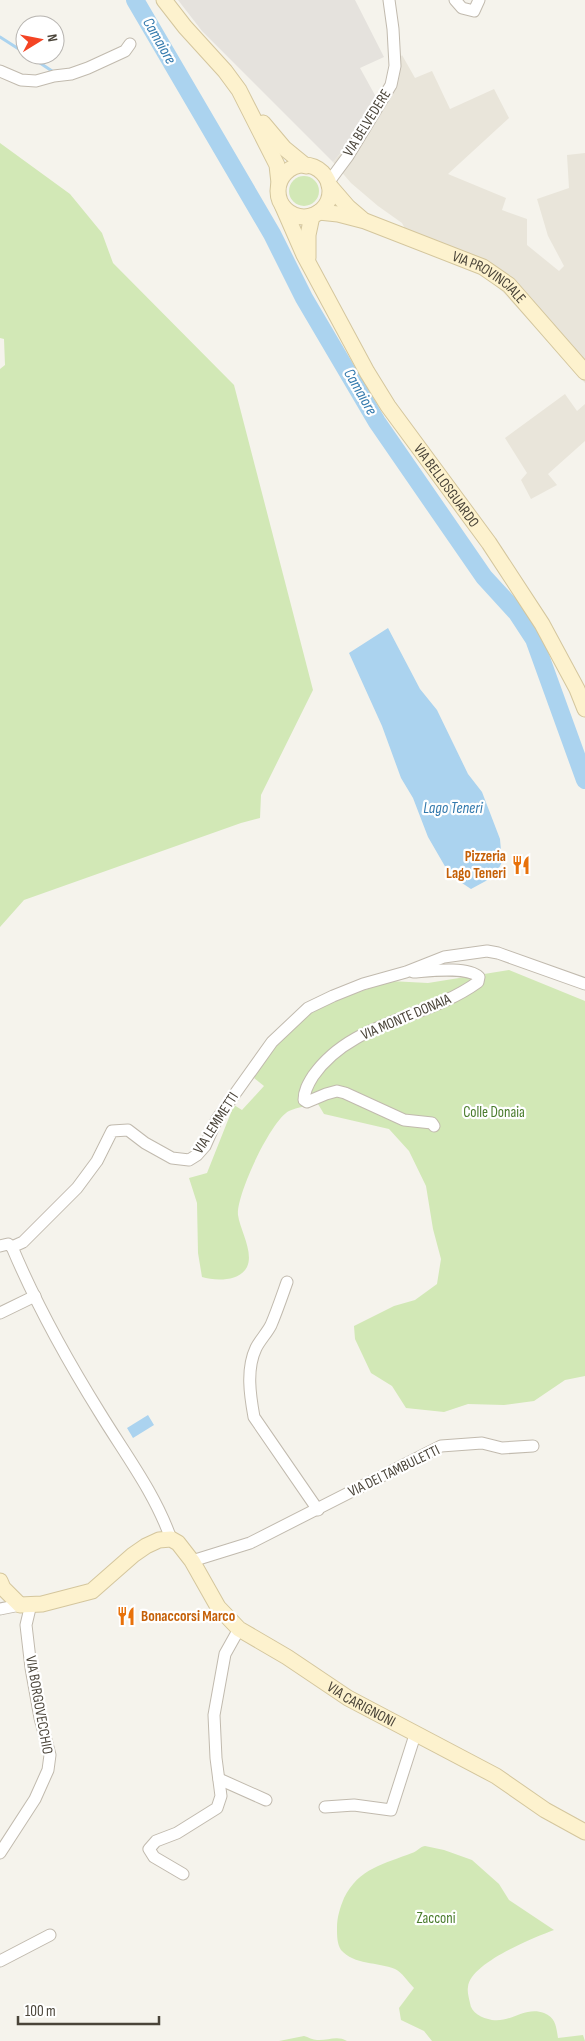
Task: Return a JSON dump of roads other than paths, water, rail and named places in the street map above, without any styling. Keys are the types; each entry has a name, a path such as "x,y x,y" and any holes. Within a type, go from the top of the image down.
{"main road":[{"name":"VIA PROVINCIALE","path":"164,0 252,104 265,125 284,148 306,166 319,171 348,207 365,221"},
{"name":"VIA PROVINCIALE","path":"239,90 277,165 278,191 283,207 308,260"},
{"path":"279,183 287,172 299,166 306,166"},
{"path":"308,260 308,235 316,214 328,200 328,184"},
{"name":"VIA PROVINCIALE","path":"283,207 296,216 338,214 365,221 483,267 509,285 585,372"},
{"name":"VIA BELLOSGUARDO","path":"308,260 349,340 388,406 489,544 542,624 577,689 585,710"},
{"path":"0,1581 3,1588 25,1604 42,1604 92,1591 146,1546 159,1540 171,1539"},
{"name":"VIA CARIGNONI","path":"171,1539 178,1543 192,1561 218,1607 239,1629 287,1657 348,1698 496,1776 545,1810 585,1832"}],"street":[{"name":"VIA BELVEDERE","path":"328,184 348,156 391,85 395,66 389,0"},
{"path":"455,0 462,8 474,11 479,0"},
{"path":"0,71 21,80 36,80 70,74 88,68 124,51 130,44"},
{"name":"VIA LEMMETTI","path":"12,1247 23,1242 77,1188 97,1160 112,1131 128,1130 145,1143 172,1158 189,1160 197,1155 204,1146 212,1127 272,1042 293,1020 308,1008 333,996 363,984 406,972 444,956 486,951 508,956 585,984"},
{"name":"VIA MONTE DONAIA","path":"406,972 452,970 475,974 479,977 478,982 474,985 448,1000 369,1030 342,1046 321,1065 308,1084 304,1093 304,1100 307,1102 337,1091 404,1120 432,1124 434,1126"},
{"path":"0,1246 8,1244 12,1247 25,1278 70,1363 159,1507 171,1539"},
{"path":"287,1282 270,1326 256,1349 251,1362 249,1379 252,1404 254,1417 318,1510"},
{"path":"0,1314 35,1296"},
{"name":"VIA DEI TAMBULETTI","path":"192,1561 250,1543 441,1446 482,1443 502,1448 533,1446"},
{"path":"0,1609 25,1604"},
{"name":"VIA BORGOVECCHIO","path":"0,1853 35,1799 48,1770 50,1755 30,1668 25,1604"},
{"path":"183,1874 154,1857 149,1849 156,1841 177,1833 217,1808 221,1796 218,1779 214,1715 225,1654 239,1629"},
{"path":"325,1807 354,1805 392,1810 415,1735"},
{"path":"218,1779 266,1800"},
{"path":"0,1961 50,1935"}],"water":[{"name":"Lago Teneri","path":"388,628 420,689 437,710 468,774 482,792 500,839 502,862 495,876 471,889 450,875 428,837 413,798 401,778 382,726 349,653"},
{"path":"148,1415 154,1425 133,1438 127,1428"}],"waterway":[{"name":"Camaiore","path":"135,0 272,234 304,298 377,422 484,577 517,613 534,639 585,780"},
{"path":"0,37 15,47"},
{"path":"43,65 52,71"}],"place":[{"name":"Pizzeria Lago Teneri","path":"521,865"},
{"name":"Bonaccorsi Marco","path":"126,1616"}],"park label":[{"name":"Colle Donaia","path":"494,1112"},
{"name":"Zacconi","path":"436,1918"}]}
